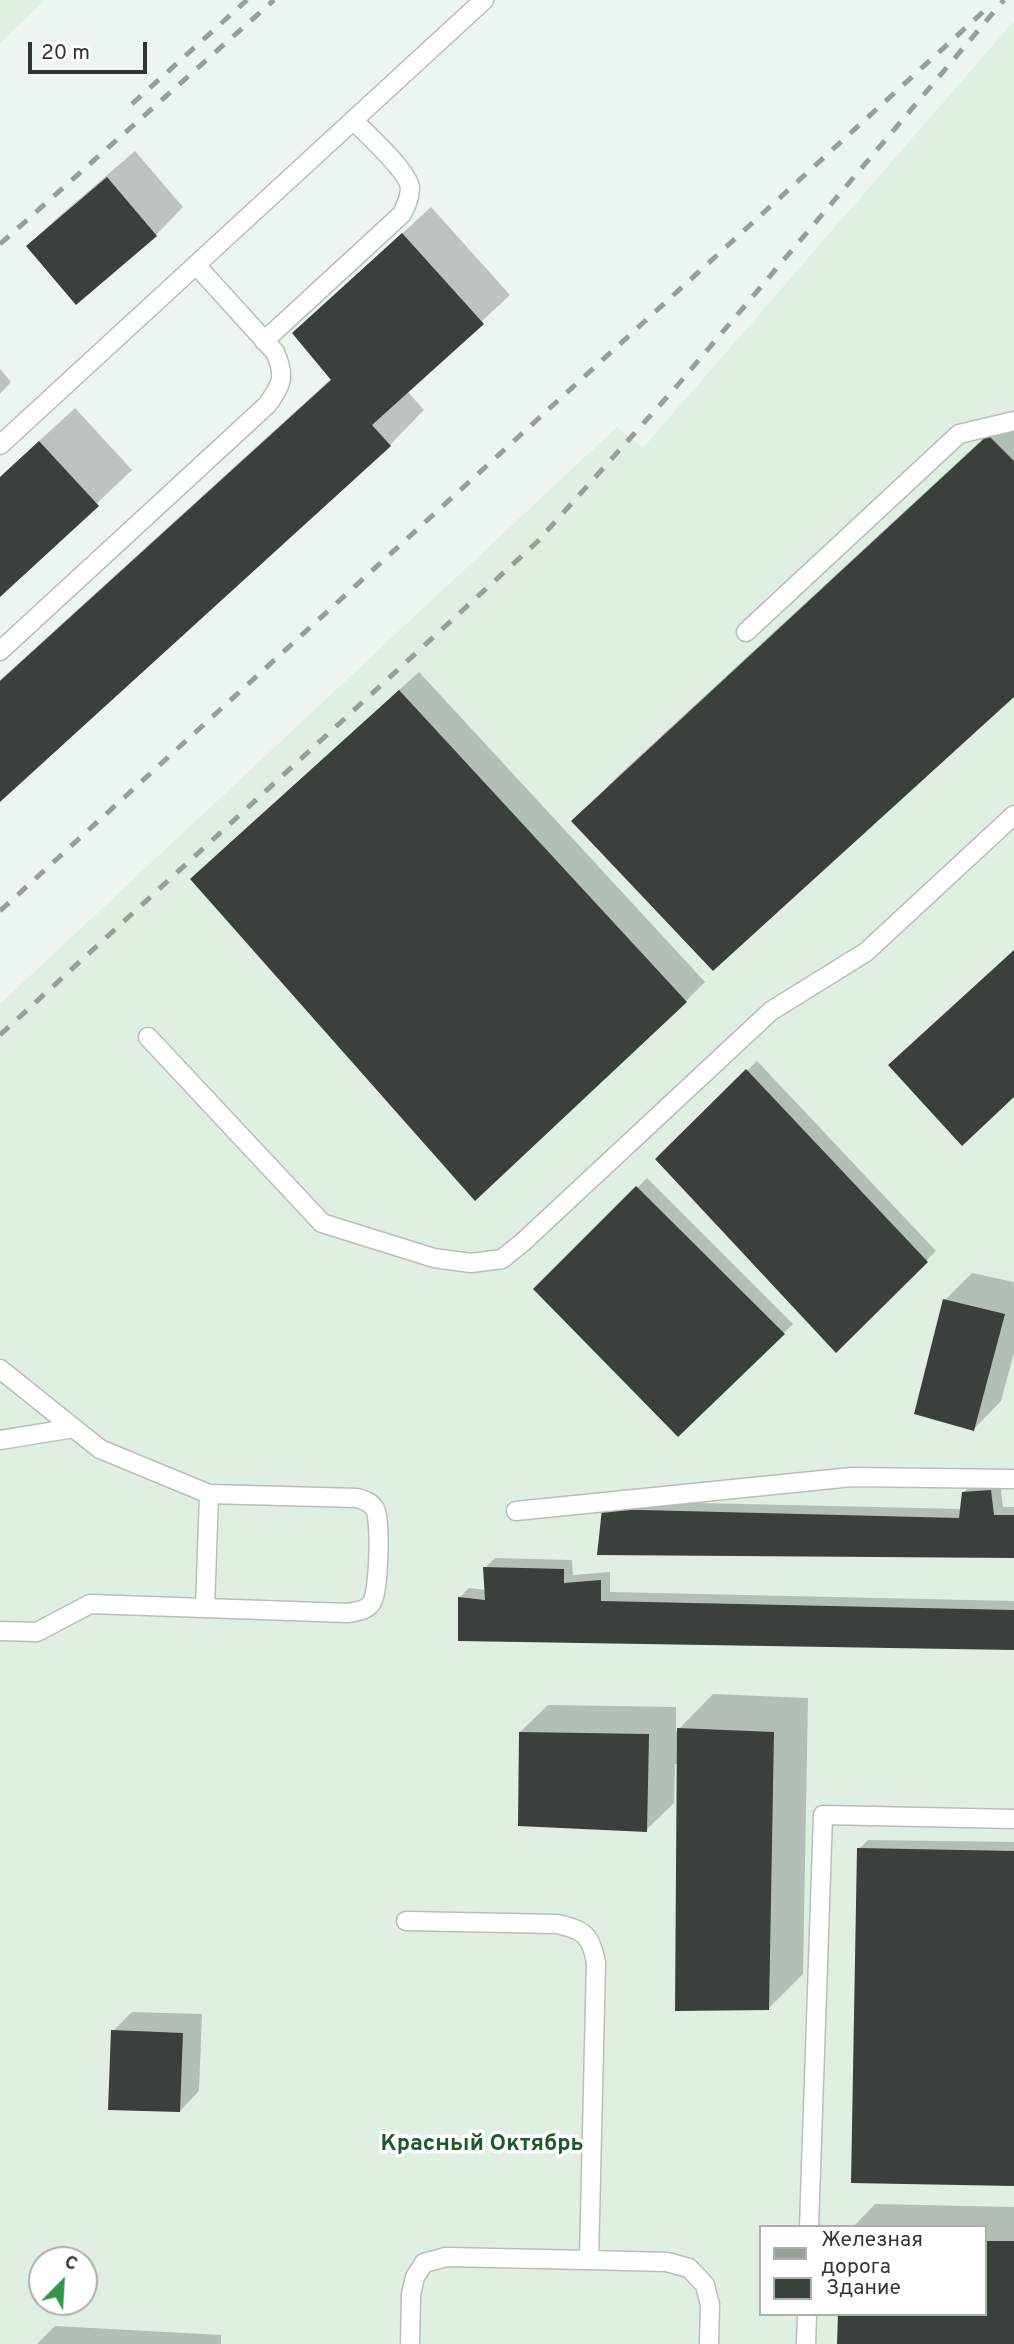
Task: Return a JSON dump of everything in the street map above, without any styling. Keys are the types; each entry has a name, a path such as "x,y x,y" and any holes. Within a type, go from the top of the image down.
{"lane":[{"path":"0,445 484,0"},
{"path":"264,341 402,214 409,200 410,185 402,172 353,120"},
{"path":"0,651 267,405 279,389 282,369 275,352 195,265"},
{"path":"746,632 959,434 1014,421"},
{"path":"148,1037 322,1223 434,1258 471,1263 502,1259 771,1012 866,952 1014,814"},
{"path":"0,1369 100,1449 209,1494 357,1498 375,1509 378,1522 376,1588 372,1602 362,1611 348,1613 90,1604 37,1632 0,1631"},
{"path":"0,1440 74,1428"},
{"path":"516,1511 852,1477 1014,1479"},
{"path":"205,1608 209,1494"},
{"path":"809,2225 822,1815 1014,1819"},
{"path":"406,1921 556,1924 577,1929 593,1945 596,1964 589,2260"},
{"path":"410,2344 411,2295 415,2277 424,2263 446,2257 667,2262 689,2268 705,2285 710,2305 709,2344"},
{"path":"806,2344 807,2316"}],"shaded area":[{"path":"0,0 45,0 0,43"},
{"path":"1014,21 1014,2344 0,2344 0,1004 617,427 643,448"}],"building":[{"path":"107,177 157,236 76,305 26,246"},
{"path":"402,233 484,324 372,425 391,446 0,802 0,681 331,380 292,333"},
{"path":"988,435 1014,461 1014,697 713,971 571,821"},
{"path":"39,441 99,506 0,597 0,477"},
{"path":"399,690 687,1002 475,1201 190,879"},
{"path":"1014,950 1014,1097 962,1146 888,1065"},
{"path":"746,1069 928,1262 836,1353 655,1159"},
{"path":"636,1186 785,1334 678,1437 533,1289"},
{"path":"943,1299 1005,1314 974,1431 914,1414"},
{"path":"991,1490 994,1515 1014,1515 1014,1558 597,1555 602,1509 959,1518 962,1492"},
{"path":"483,1567 564,1569 564,1583 601,1580 601,1601 1014,1610 1014,1650 458,1641 458,1597 485,1600"},
{"path":"677,1728 774,1732 769,2010 675,2011"},
{"path":"519,1732 649,1734 647,1832 518,1826"},
{"path":"857,1848 1014,1851 1014,2186 851,2183"},
{"path":"111,2030 183,2033 180,2112 108,2110"},
{"path":"986,2241 1014,2241 1014,2344 837,2344 838,2316 986,2316"}],"railway":[{"path":"132,104 247,0"},
{"path":"0,244 274,0"},
{"path":"0,1035 537,542 676,387 1004,0"},
{"path":"0,911 984,11"}],"district":[{"name":"Красный Октябрь","path":"482,2145"}]}
